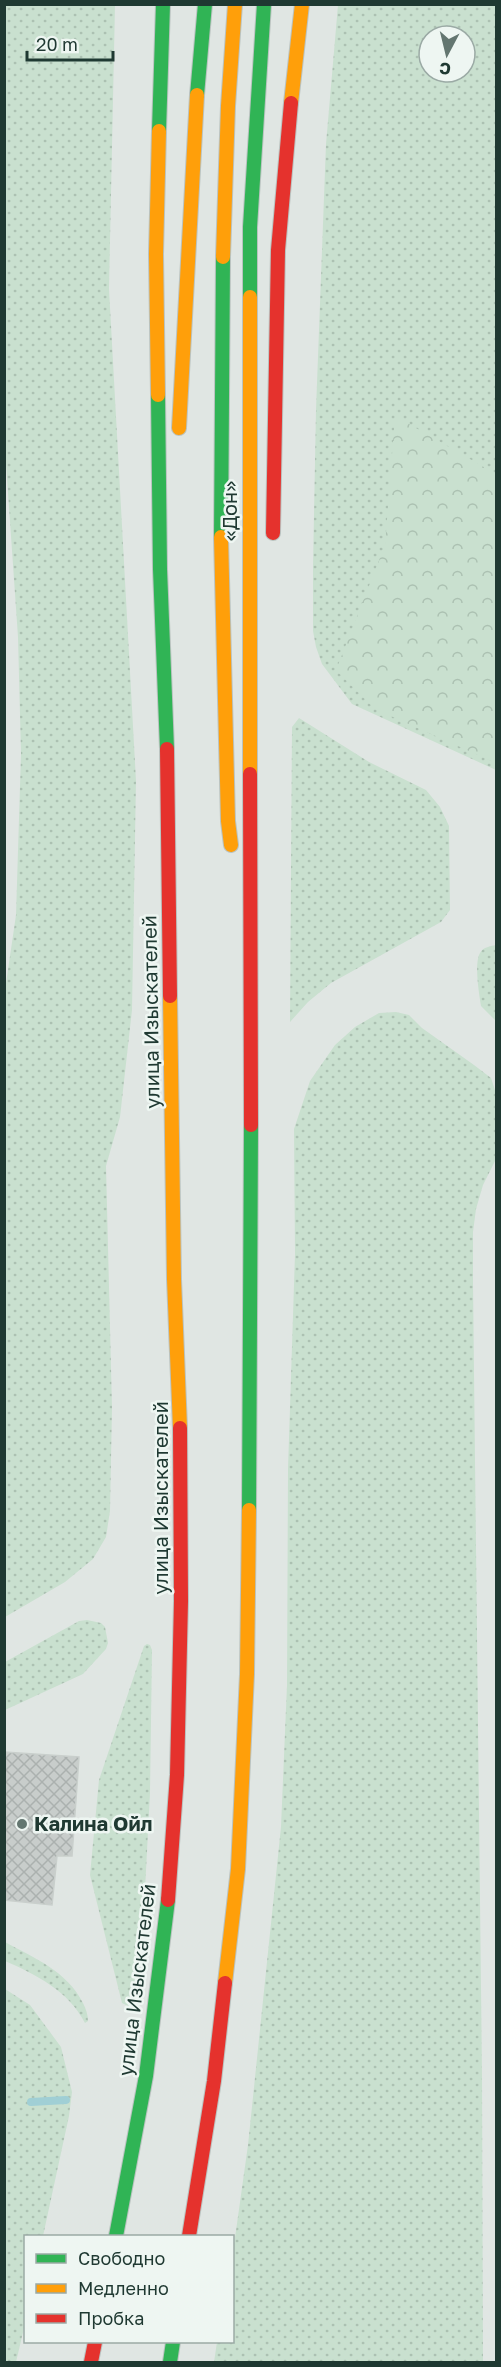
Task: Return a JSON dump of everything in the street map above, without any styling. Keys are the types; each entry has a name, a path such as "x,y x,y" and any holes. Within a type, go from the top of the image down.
{"highway":[{"path":"163,4 156,254 160,570 167,754"},
{"path":"179,440 193,136 205,4"},
{"path":"232,855 228,821 223,669 220,307 224,168 235,4"},
{"name":"«Дон»","path":"251,1017 250,238 264,4"},
{"path":"273,548 278,250 302,4"},
{"path":"167,754 175,591"},
{"name":"улица Изыскателей","path":"116,2235 146,2076 167,1908 177,1775 181,1601 180,1392 174,1279 167,754"},
{"path":"236,890 251,1017"},
{"path":"189,2235 214,2081 238,1869 243,1783 248,1674 251,1017 264,902"},
{"path":"91,2362 95,2343"},
{"path":"170,2362 173,2343"}],"green space":[{"path":"4,5 115,5 109,289 136,781 132,1010 120,1117 106,1166 112,1408 110,1511 106,1537 93,1559 65,1582 5,1617 4,997 16,915 21,754 18,637 4,435"},
{"path":"338,5 496,5 496,770 352,704 322,664 313,631 316,410 326,144"},
{"path":"395,416 496,474 496,763 375,709 336,670 385,545"},
{"path":"299,718 369,762 426,790 440,807 449,826 450,910 441,922 331,983 308,1002 290,1022 292,727"},
{"path":"496,945 496,1021 481,1006 477,971 481,951"},
{"path":"396,1012 409,1015 422,1028 491,1078 496,1093 496,1159 483,1185 476,1209 473,1232 483,2362 214,2362 217,2343 234,2343 234,2245 248,2145 281,1827 287,1685 288,1469 295,1254 294,1129 310,1081 335,1045 355,1027 379,1013"},
{"path":"79,1621 101,1623 105,1627 108,1643 106,1649 83,1674 5,1710 5,1662"},
{"path":"147,1644 152,1650 150,1793 145,1890 132,2002 128,2006 122,2003 90,1875 99,1780 144,1646"},
{"path":"5,1942 38,1960 68,1982 83,2003 88,2021 85,2023 70,2002 50,1985 5,1961"},
{"path":"5,1989 30,2005 61,2047 72,2092 43,2235 24,2235 24,2328 16,2362 4,2362"}],"building":[{"path":"4,1752 79,1757 72,1856 57,1856 52,1905 4,1900"}],"waterway":[{"path":"31,2102 66,2100"}],"traffic: fast":[{"path":"159,131 163,4"},
{"path":"197,95 205,4"},
{"path":"250,297 250,227 264,4"},
{"path":"221,537 223,257"},
{"path":"158,395 160,569 167,749"},
{"path":"249,1510 251,1125"},
{"path":"116,2235 146,2076 168,1900"},
{"path":"170,2362 173,2343"}],"traffic: slow":[{"path":"223,257 228,106 235,4"},
{"path":"291,103 302,4"},
{"path":"179,428 197,95"},
{"path":"158,395 156,254 159,131"},
{"path":"250,297 250,774"},
{"path":"221,537 228,821 231,845"},
{"path":"170,996 174,1279 180,1428"},
{"path":"225,1983 238,1869 247,1674 249,1510"}],"traffic: jam":[{"path":"273,533 278,250 291,103"},
{"path":"167,749 170,996"},
{"path":"250,774 251,1125"},
{"path":"168,1900 177,1775 181,1601 180,1428"},
{"path":"189,2235 214,2081 225,1983"},
{"path":"91,2362 95,2343"}],"place":[{"name":"Калина Ойл","path":"22,1824"}]}
